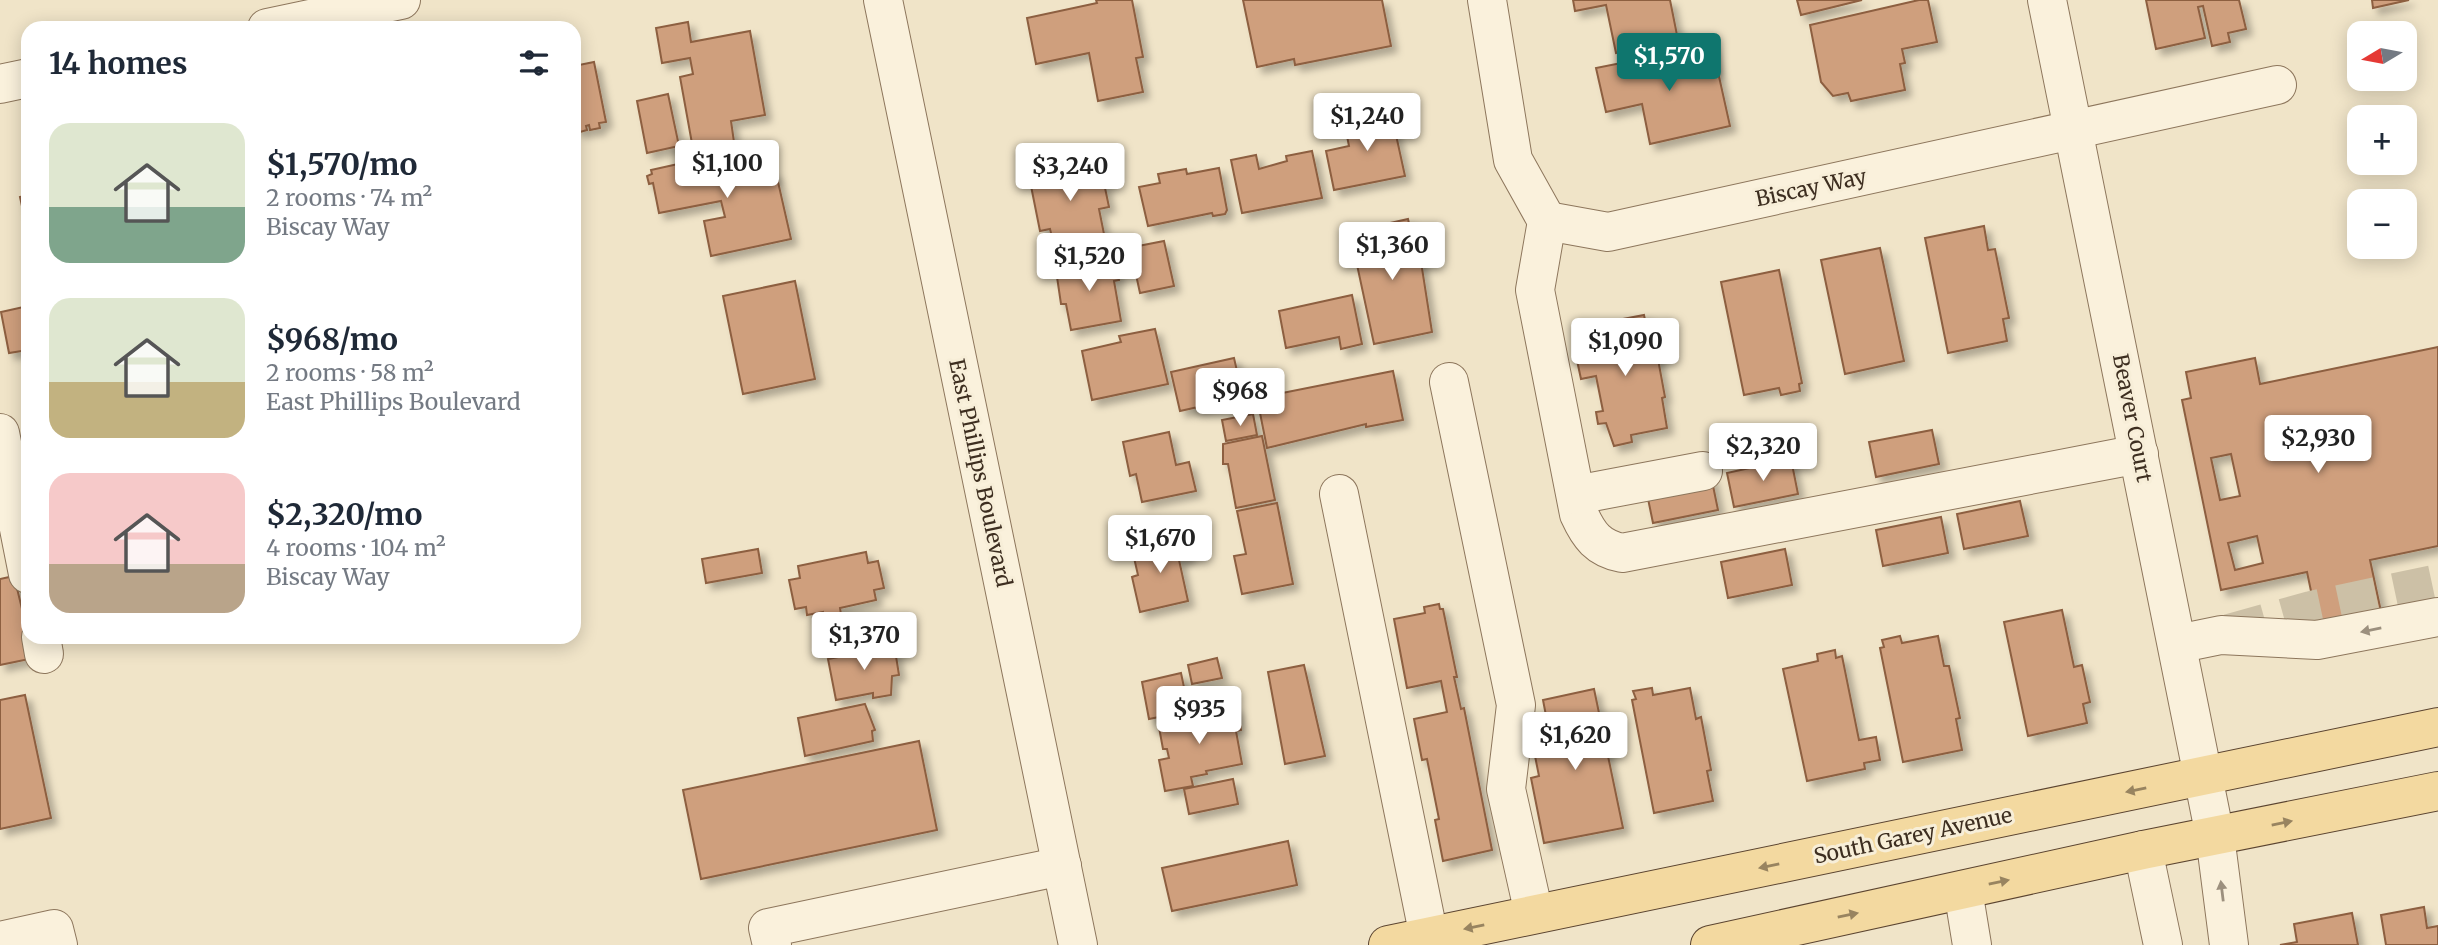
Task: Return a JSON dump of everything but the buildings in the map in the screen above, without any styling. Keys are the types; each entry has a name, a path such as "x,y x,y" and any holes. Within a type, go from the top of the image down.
{"main road":[{"name":"South Garey Avenue","path":"1388,945 2438,727"},
{"path":"1710,945 2143,850 2438,791"}],"street":[{"path":"307,21 401,0"},
{"name":"East Phillips Boulevard","path":"883,0 1078,945"},
{"path":"1487,0 1513,160 1546,220 1535,290 1579,514 1589,536 1605,550 1622,553 2138,454"},
{"name":"Beaver Court","path":"2047,0 2215,836 2229,945"},
{"path":"0,84 21,80"},
{"name":"Biscay Way","path":"1546,220 1608,232 2277,85"},
{"path":"1449,382 1517,705 1506,789 1534,914"},
{"path":"0,433 21,539"},
{"path":"1576,495 1703,471"},
{"path":"1339,494 1429,937"},
{"path":"2176,644 2221,635 2317,640 2438,617"},
{"path":"2143,850 2163,945"},
{"path":"772,945 768,928 1062,866"},
{"path":"1963,890 1972,945"},
{"path":"0,941 54,929 58,945"}],"tunnel":[{"path":"2229,633 2311,610 2438,583"}]}
